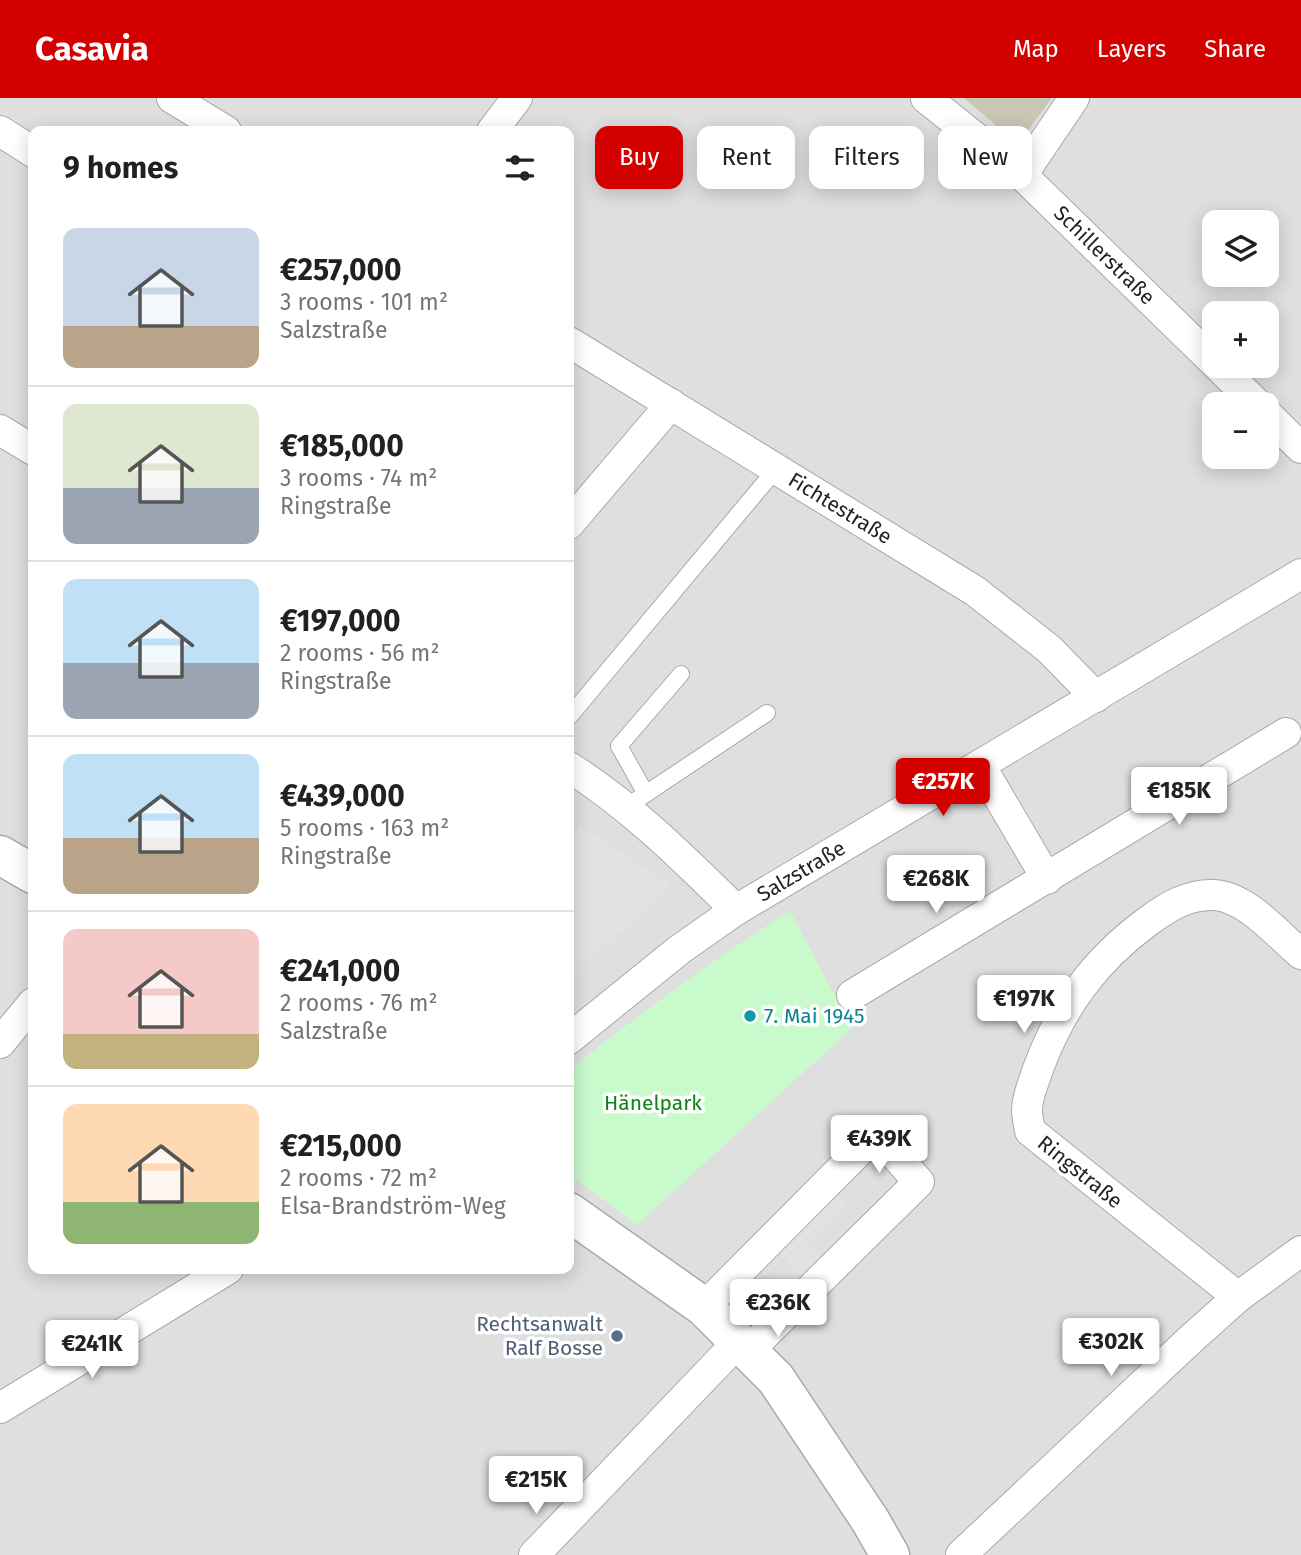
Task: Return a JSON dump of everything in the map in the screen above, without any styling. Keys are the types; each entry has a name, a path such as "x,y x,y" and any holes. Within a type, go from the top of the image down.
{"street":[{"path":"496,126 517,98"},
{"name":"Schillerstraße","path":"926,98 961,126"},
{"path":"1032,160 1074,98"},
{"path":"178,112 213,126"},
{"path":"0,131 28,149"},
{"name":"Schillerstraße","path":"1032,185 1202,350"},
{"name":"Fichtestraße","path":"574,345 975,591 1049,649 1096,697"},
{"path":"1230,378 1245,392"},
{"path":"574,518 671,404"},
{"path":"1279,426 1301,447"},
{"path":"0,430 28,442"},
{"name":"Salzstraße","path":"574,1035 679,950 736,910 981,767 1301,573"},
{"path":"852,995 1286,733"},
{"path":"981,767 1047,879"},
{"path":"574,769 636,800 654,830 736,910"},
{"path":"0,855 28,871"},
{"name":"Ringstraße","path":"1238,1297 1030,1131 1027,1110 1030,1093 1048,1041 1086,977 1123,940 1176,903 1193,897 1217,895 1241,904 1301,954"},
{"path":"0,1043 28,1009"},
{"path":"534,1555 744,1346 919,1182 876,1134 704,1307"},
{"path":"574,1216 704,1307 776,1379 870,1520 890,1555"},
{"path":"961,1555 1238,1297 1301,1251"},
{"path":"0,1408 220,1274"}],"lane":[{"path":"574,711 776,469"},
{"path":"681,674 619,746 636,800 767,713"}],"shaded area":[{"path":"0,98 964,98 997,126 938,126 938,189 1032,189 1031,126 1052,98 1301,98 1301,1555 0,1555"},
{"path":"964,98 1052,98 1031,126 997,126"},
{"path":"580,826 671,885 574,974 574,835"},
{"path":"826,1184 846,1204 807,1244 831,1268 789,1311 768,1290 793,1265 769,1240"}],"green space":[{"name":"Hänelpark","path":"790,911 852,1028 637,1225 574,1178 574,1066 733,948"}],"place":[{"name":"7. Mai 1945","path":"750,1016"},
{"name":"Rechtsanwalt Ralf Bosse","path":"617,1336"}]}
